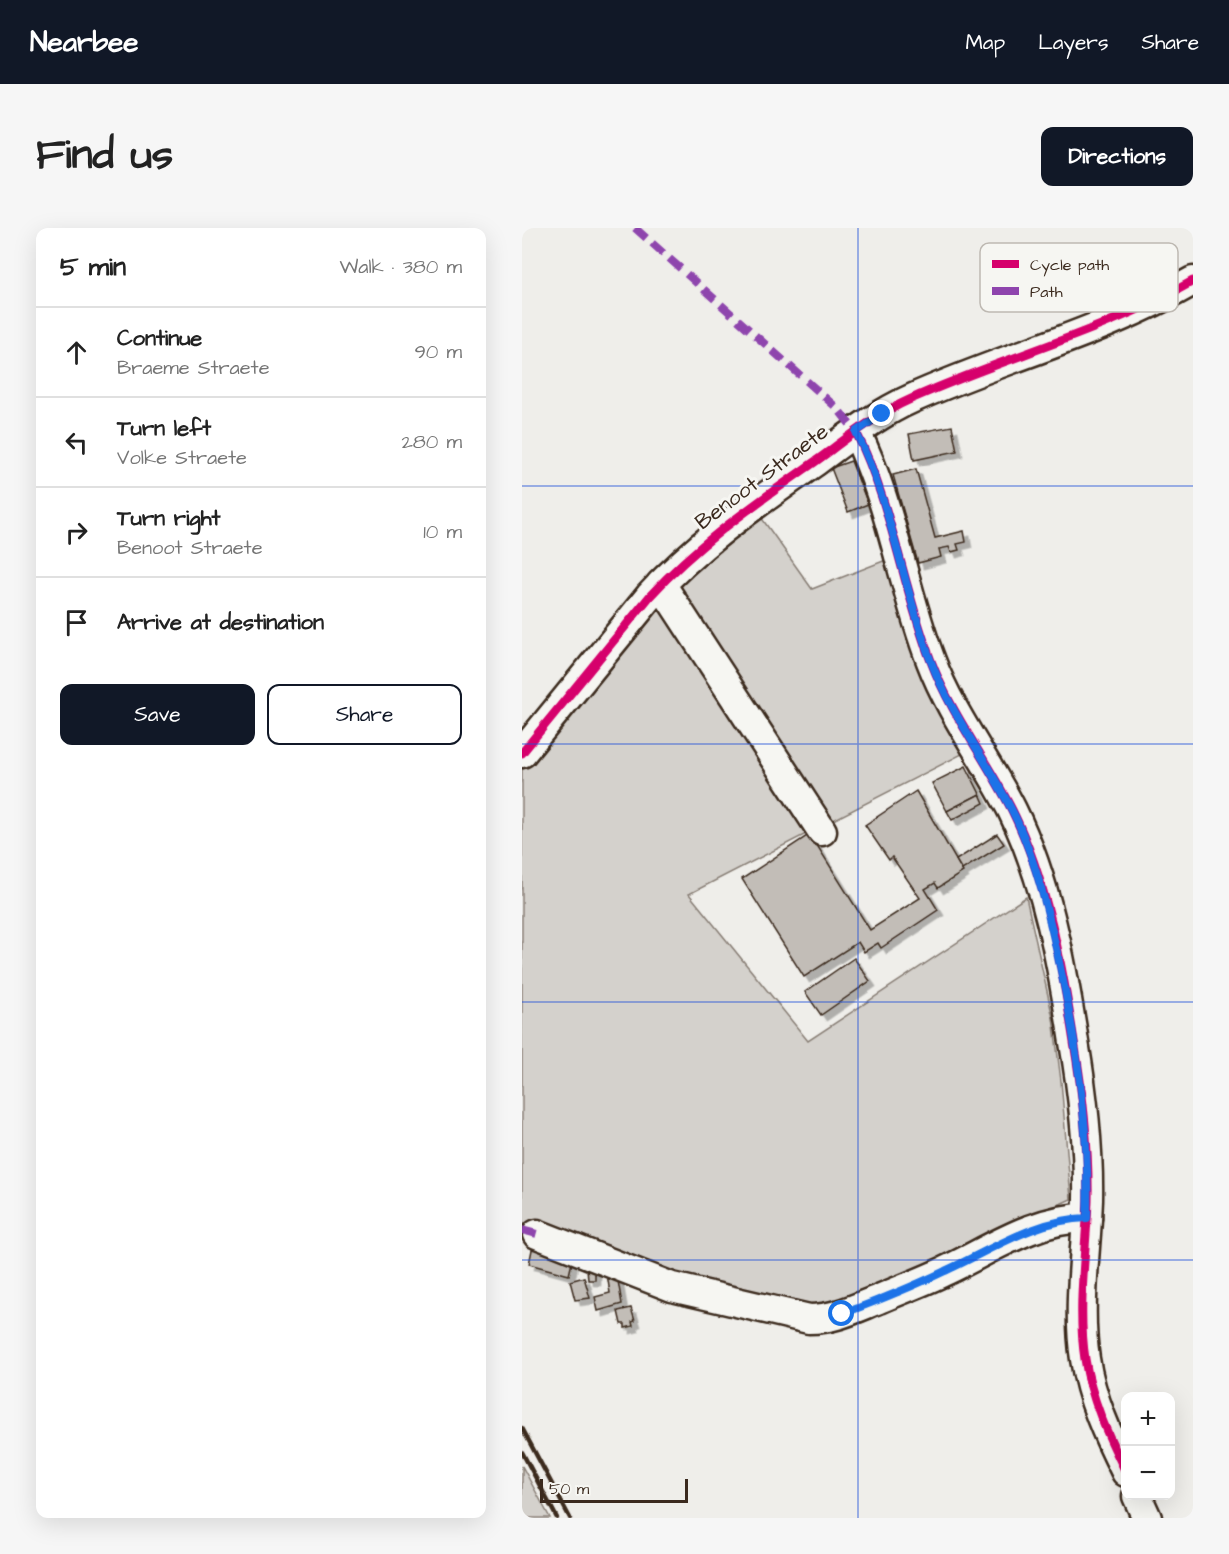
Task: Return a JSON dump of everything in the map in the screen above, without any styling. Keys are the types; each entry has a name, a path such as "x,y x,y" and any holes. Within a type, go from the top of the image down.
{"street":[{"name":"Benoot Straete","path":"1178,288 1193,281"},
{"name":"Benoot Straete","path":"522,753 661,584 694,552 768,495 856,432 910,399 1129,312"},
{"path":"856,432 870,463 917,622 938,678 1011,809 1025,840 1042,890 1065,988 1078,1064 1087,1144 1083,1311 1085,1358 1096,1405 1121,1463"},
{"path":"661,584 822,831"},
{"path":"537,1234 672,1287 786,1315 820,1319 842,1314 928,1278 1047,1222 1068,1218 1087,1218"},
{"path":"1139,1500 1147,1518"}],"shaded area":[{"path":"758,513 812,589 886,560 966,752 689,894 808,1041 1026,897 1053,1018 1071,1199 846,1301 822,1307 661,1270 585,1239 522,1222 522,770 655,609"},
{"path":"522,1466 550,1518 522,1518"}],"building":[{"path":"952,426 957,451 914,460 909,434"},
{"path":"851,461 868,504 848,512 831,468"},
{"path":"916,469 935,538 964,531 966,542 957,544 959,550 951,552 949,547 939,549 941,557 918,563 893,475"},
{"path":"966,766 980,794 947,811 932,783"},
{"path":"916,791 963,872 938,888 935,883 925,889 938,910 881,948 878,943 864,952 858,942 804,977 742,879 810,834 870,930 920,898 892,857 889,860 865,825"},
{"path":"980,794 984,803 952,820 947,811"},
{"path":"997,834 1004,844 962,870 956,860"},
{"path":"854,958 870,981 821,1015 805,992"},
{"path":"533,1245 573,1258 569,1275 529,1264"},
{"path":"587,1268 595,1269 595,1280 588,1280"},
{"path":"607,1274 617,1275 622,1304 598,1311 595,1297 610,1293"},
{"path":"584,1277 590,1298 575,1300 570,1281"},
{"path":"631,1308 635,1321 632,1322 633,1326 625,1328 625,1324 621,1324 618,1311"}],"railway":[{"path":"522,1428 570,1518"},
{"path":"522,1452 557,1518"}],"marked path":[{"path":"635,228 838,409 856,432"},
{"path":"522,1230 537,1234"}],"cycle path":[{"path":"1178,289 1193,281"},
{"path":"522,753 650,596 688,558 772,492 862,427 911,399 1131,312"},
{"path":"856,432 879,488 931,661 948,699 1012,810 1035,865 1052,923 1083,1101 1088,1180 1082,1300 1085,1359 1091,1388 1101,1417 1121,1462"}],"route":[{"path":"842,1314 944,1271 1047,1222 1068,1218 1087,1218 1087,1144 1078,1064 1065,988 1046,905 1018,824 1004,795 944,693 917,622 870,463 856,432 882,414"}]}
